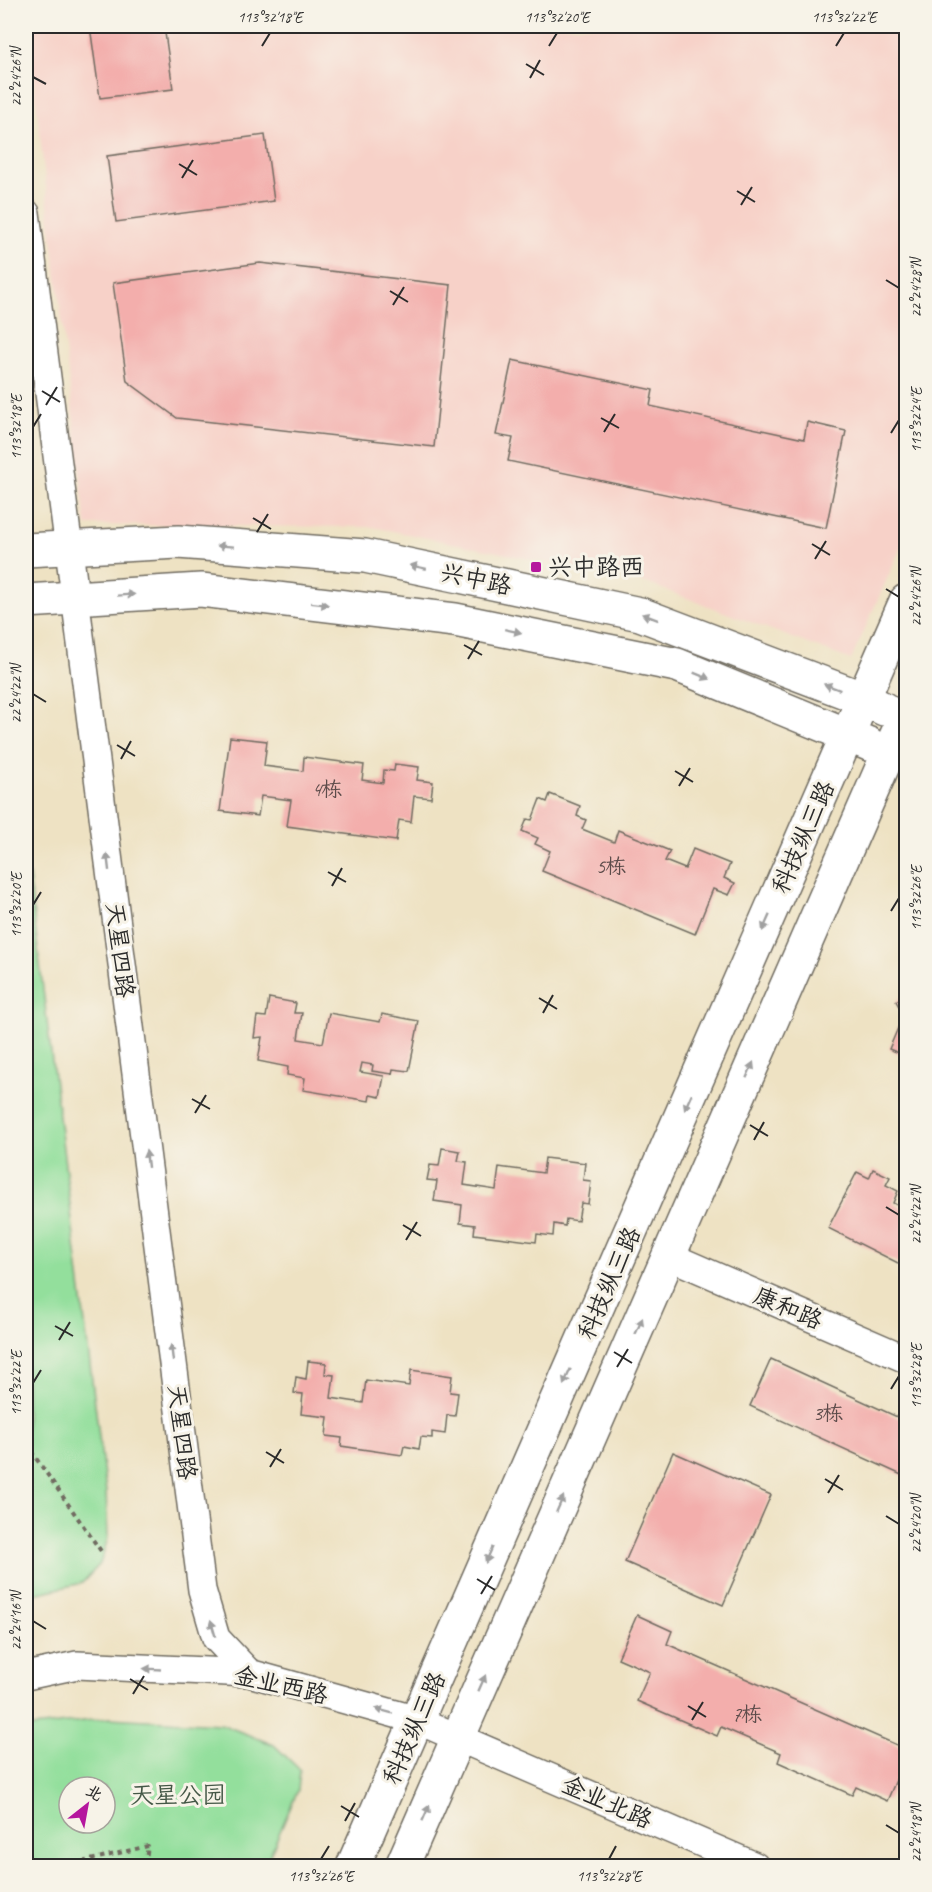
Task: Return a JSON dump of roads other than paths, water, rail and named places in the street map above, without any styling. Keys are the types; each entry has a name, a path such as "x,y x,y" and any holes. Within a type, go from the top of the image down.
{"street":[{"name":"天星四路","path":"26,213 67,548 202,1590 216,1638 249,1673"},
{"name":"兴中路","path":"26,550 178,542 365,556 640,614 864,699 906,718"},
{"name":"兴中路","path":"26,601 201,590 455,620 676,665 898,756"},
{"name":"科技纵三路","path":"353,1866 906,601"},
{"name":"科技纵三路","path":"402,1866 669,1256 898,756 906,718"},
{"name":"康和路","path":"669,1256 906,1359"},
{"name":"金业西路","path":"26,1676 77,1665 249,1673 417,1720 459,1737"},
{"name":"金业北路","path":"459,1737 754,1866"}],"place":[{"name":"兴中路西","path":"536,567"}],"park label":[{"name":"天星公园","path":"178,1795"}]}
